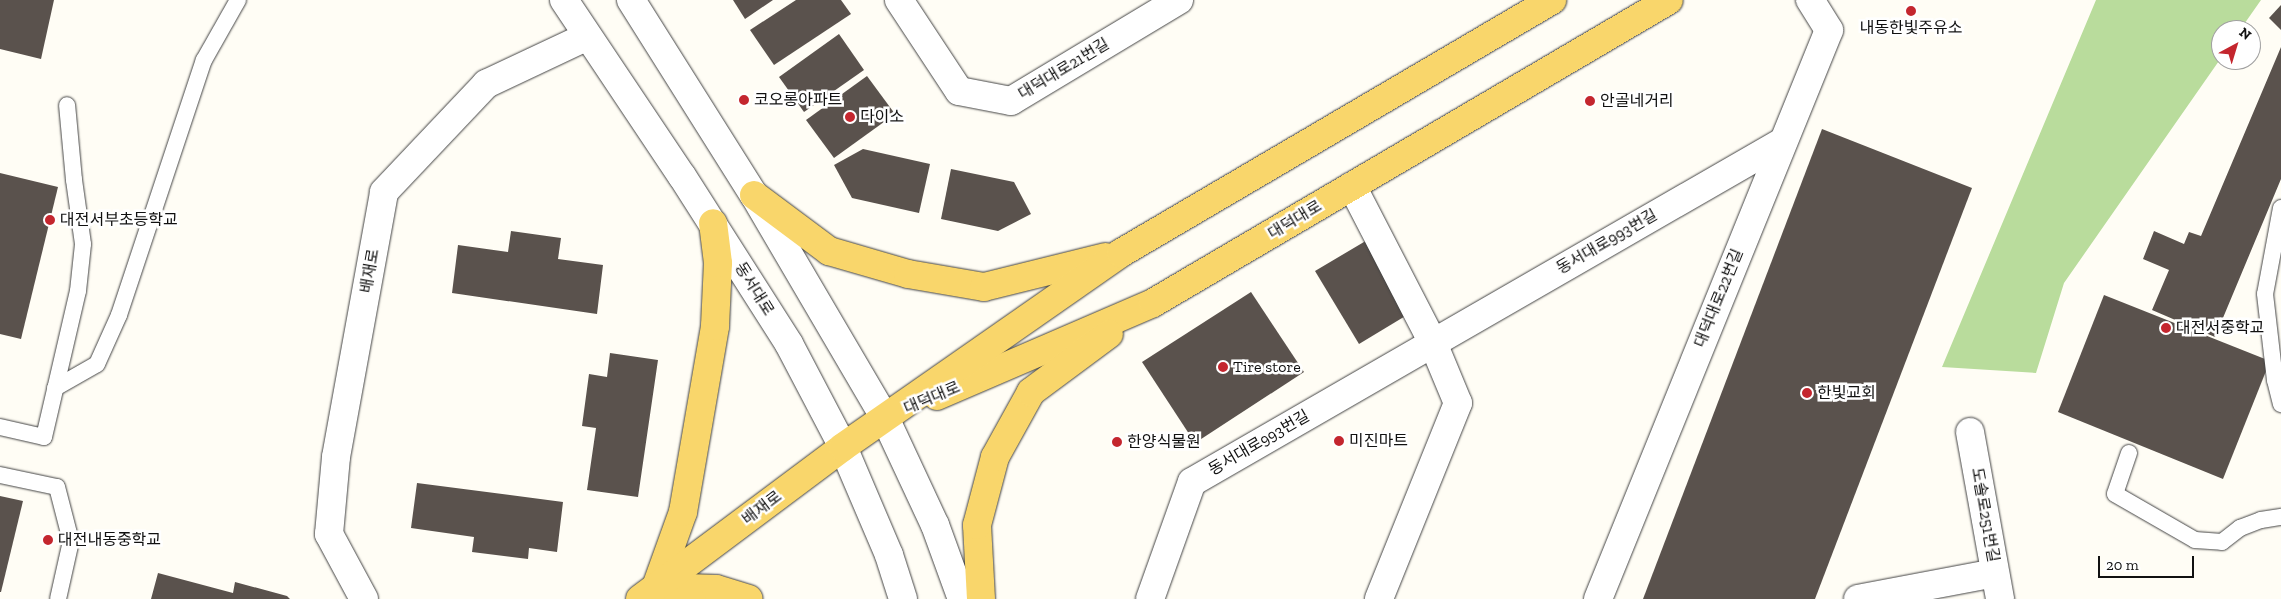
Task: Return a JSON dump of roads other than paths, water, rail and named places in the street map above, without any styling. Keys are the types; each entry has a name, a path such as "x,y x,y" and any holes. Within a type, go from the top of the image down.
{"main road":[{"name":"대덕대로","path":"885,418 1122,253 1552,0"},
{"name":"대덕대로","path":"885,418 1153,303 1669,0"},
{"path":"754,195 829,251 908,274 984,287 1122,253"},
{"path":"713,223 718,263 715,326 683,512 648,593 716,589 748,599"},
{"path":"981,599 977,525 995,457 1031,392 1153,303"},
{"name":"배재로","path":"648,593 842,447 885,418"}],"street":[{"name":"동서대로","path":"564,0 586,36 713,223 789,344 842,447 888,555 903,599"},
{"path":"631,0 754,195 885,418 935,525 962,599"},
{"name":"대덕대로21번길","path":"899,0 959,91 1011,101 1179,0"},
{"name":"대덕대로22번길","path":"1598,599 1829,30 1810,0"},
{"name":"배재로","path":"364,599 329,534 336,457 384,192 486,84 586,36"},
{"name":"동서대로993번길","path":"1150,599 1192,482 1782,142"},
{"path":"1352,186 1433,343 1458,403 1379,599"},
{"name":"도솔로251번길","path":"1970,432 1997,586"},
{"path":"1858,599 1997,586"}],"lane":[{"path":"55,388 97,364 119,315 204,60 238,0"},
{"path":"0,427 44,437 78,290 84,244 74,180 67,105"},
{"path":"2281,208 2265,294 2275,380 2281,404"},
{"path":"2130,453 2115,494 2195,540 2222,542 2240,528 2262,520 2281,517"},
{"path":"0,475 57,487 70,541 58,599"}],"place":[{"name":"내동한빛주유소","path":"1911,11"},
{"name":"코오롱아파트","path":"744,100"},
{"name":"안골네거리","path":"1590,101"},
{"name":"다이소","path":"850,117"},
{"name":"대전서부초등학교","path":"50,220"},
{"name":"대전서중학교","path":"2166,328"},
{"name":"Tire store","path":"1223,367"},
{"name":"한빛교회","path":"1807,393"},
{"name":"미진마트","path":"1339,441"},
{"name":"한양식물원","path":"1117,442"},
{"name":"대전내동중학교","path":"48,540"}]}
